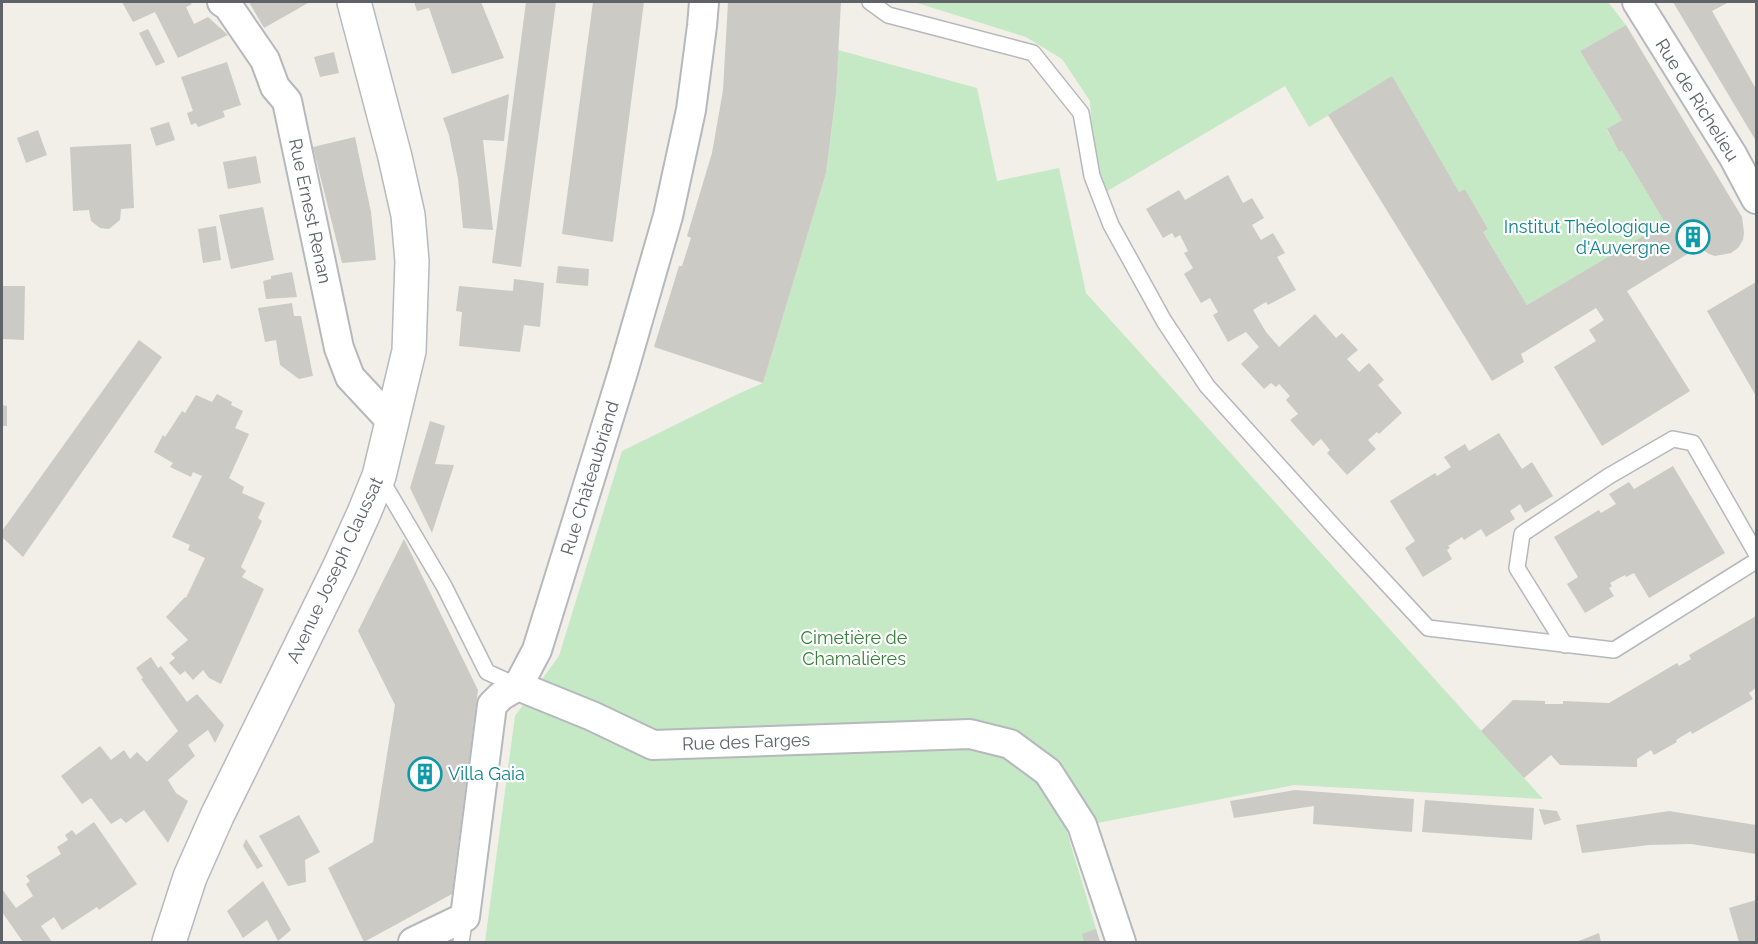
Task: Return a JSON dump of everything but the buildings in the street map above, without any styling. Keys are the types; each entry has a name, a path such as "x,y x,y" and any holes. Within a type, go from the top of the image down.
{"main road":[{"name":"Avenue Joseph Claussat","path":"169,942 190,877 217,816 339,568 379,476 409,351 412,261 408,215 354,2"}],"street":[{"name":"Rue Ernest Renan","path":"222,2 228,6 265,60 275,87 287,101 339,348 350,376 392,422"},
{"name":"Rue Châteaubriand","path":"463,930 492,705 501,696 518,686 537,650 623,372 668,216 691,110 704,2"},
{"name":"Rue de Richelieu","path":"1637,2 1733,156 1756,199"},
{"name":"Rue des Farges","path":"518,686 592,716 653,745 970,734 1010,744 1048,772 1082,825 1121,942"},
{"path":"413,942 463,930"}],"lane":[{"path":"870,2 888,15 1033,53 1082,113 1092,176 1111,225 1164,321 1208,386 1428,628 1614,650 1756,561"},
{"path":"1565,645 1517,568 1522,534 1609,476 1672,439 1693,443 1756,554"},
{"name":"Rue des Farges","path":"379,476 444,586 487,672 518,686"}],"green space":[{"path":"914,2 1608,2 1626,25 1580,51 1622,120 1607,130 1665,223 1527,305 1483,232 1488,229 1465,189 1459,192 1392,77 1309,127 1285,86 1104,193 1095,173 1090,101 1062,59 1026,37"},
{"name":"Cimetière de Chamalières","path":"838,50 977,88 997,181 1059,168 1086,293 1543,799 1294,785 1066,829 1100,942 485,942 515,716 559,656 622,451 763,383 826,173 836,94"}],"place":[{"name":"Institut Théologique d'Auvergne","path":"1693,237"},
{"name":"Villa Gaia","path":"425,774"}]}
